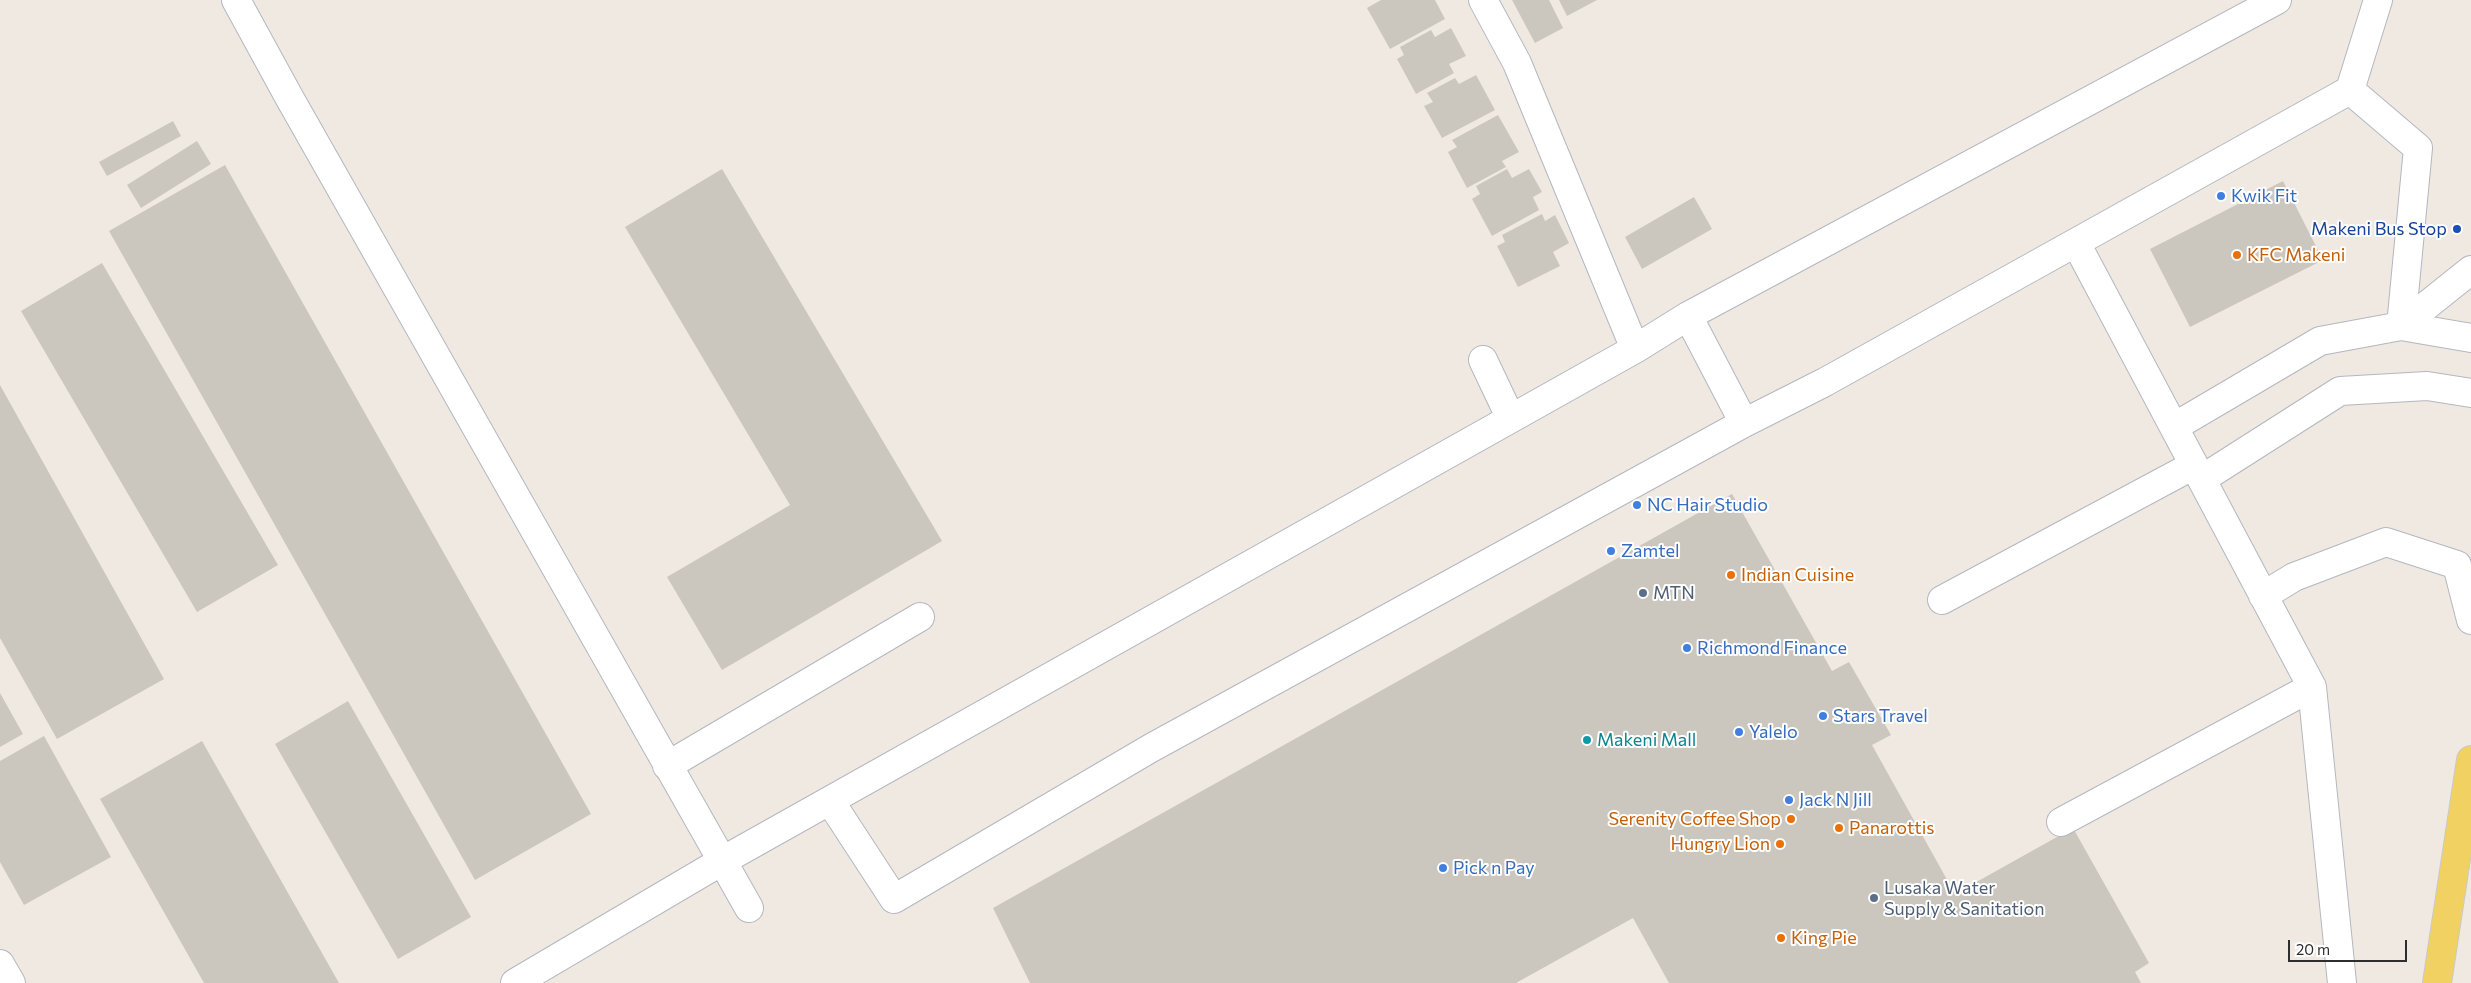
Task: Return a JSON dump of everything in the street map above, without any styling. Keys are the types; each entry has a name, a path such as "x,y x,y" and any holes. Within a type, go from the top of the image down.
{"main road":[{"path":"2437,983 2471,760"}],"street":[{"path":"236,0 288,97 749,908"},
{"path":"1483,0 1517,63 1635,349"},
{"path":"515,983 552,974 722,861 1510,417 1635,349 1688,316 2277,0"},
{"path":"830,800 894,899 1151,748 1744,423 1825,382 2350,90 2378,0"},
{"path":"2350,90 2418,148 2401,326"},
{"path":"2076,243 2312,687 2342,983"},
{"path":"2401,326 2471,270"},
{"path":"1688,316 1744,423"},
{"path":"2174,427 2320,342 2401,326 2471,338"},
{"path":"1483,360 1510,417"},
{"path":"1942,600 2198,472 2340,391 2427,386 2471,393"},
{"path":"2263,596 2294,577 2386,542 2457,565 2471,620"},
{"path":"667,766 920,617"},
{"path":"2061,822 2312,687"},
{"path":"0,964 11,983"}],"building":[{"path":"1381,0 1435,0 1445,19 1390,49 1367,8"},
{"path":"1512,0 1549,0 1563,28 1535,43"},
{"path":"1559,0 1597,0 1567,16"},
{"path":"1451,28 1466,56 1449,64 1454,73 1416,94 1397,59 1404,55 1400,47 1431,30 1435,37"},
{"path":"1476,75 1495,110 1442,138 1424,106 1433,102 1427,93 1455,78 1459,84"},
{"path":"1498,115 1519,152 1502,161 1506,167 1467,188 1448,152 1457,147 1452,140"},
{"path":"173,121 181,136 107,176 99,162"},
{"path":"197,141 211,164 141,208 127,185"},
{"path":"225,165 591,814 475,880 109,231"},
{"path":"722,169 942,541 722,670 667,577 790,505 625,227"},
{"path":"1507,169 1512,178 1529,169 1542,192 1533,197 1539,210 1492,236 1472,199 1480,194 1476,186"},
{"name":"KFC Makeni","path":"2283,181 2323,260 2190,327 2150,249"},
{"path":"1694,197 1712,229 1642,269 1625,237"},
{"path":"1542,214 1545,221 1555,215 1569,243 1553,252 1560,266 1518,287 1497,246 1505,242 1502,235"},
{"path":"102,263 278,565 197,612 21,311"},
{"path":"0,385 164,679 57,739 0,638"},
{"name":"Makeni Mall","path":"1732,494 1832,671 1849,662 1891,735 1872,745 1955,894 2073,828 2149,963 2135,972 2141,983 1669,983 1633,918 1516,983 1030,983 993,908"},
{"path":"0,693 23,734 0,747"},
{"path":"348,701 471,917 398,959 275,744"},
{"path":"44,736 111,857 24,905 0,862 0,761"},
{"path":"202,741 339,983 204,983 100,799"}],"place":[{"name":"Kwik Fit","path":"2221,196"},
{"name":"Makeni Bus Stop","path":"2457,229"},
{"name":"KFC Makeni","path":"2237,255"},
{"name":"NC Hair Studio","path":"1637,505"},
{"name":"Zamtel","path":"1611,551"},
{"name":"Indian Cuisine","path":"1731,575"},
{"name":"MTN","path":"1643,593"},
{"name":"Richmond Finance","path":"1687,648"},
{"name":"Stars Travel","path":"1823,716"},
{"name":"Yalelo","path":"1739,732"},
{"name":"Makeni Mall","path":"1587,740"},
{"name":"Jack N Jill","path":"1789,800"},
{"name":"Serenity Coffee Shop","path":"1791,819"},
{"name":"Panarottis","path":"1839,828"},
{"name":"Hungry Lion","path":"1780,844"},
{"name":"Pick n Pay","path":"1443,868"},
{"name":"Lusaka Water Supply & Sanitation","path":"1874,898"},
{"name":"King Pie","path":"1781,938"}]}
